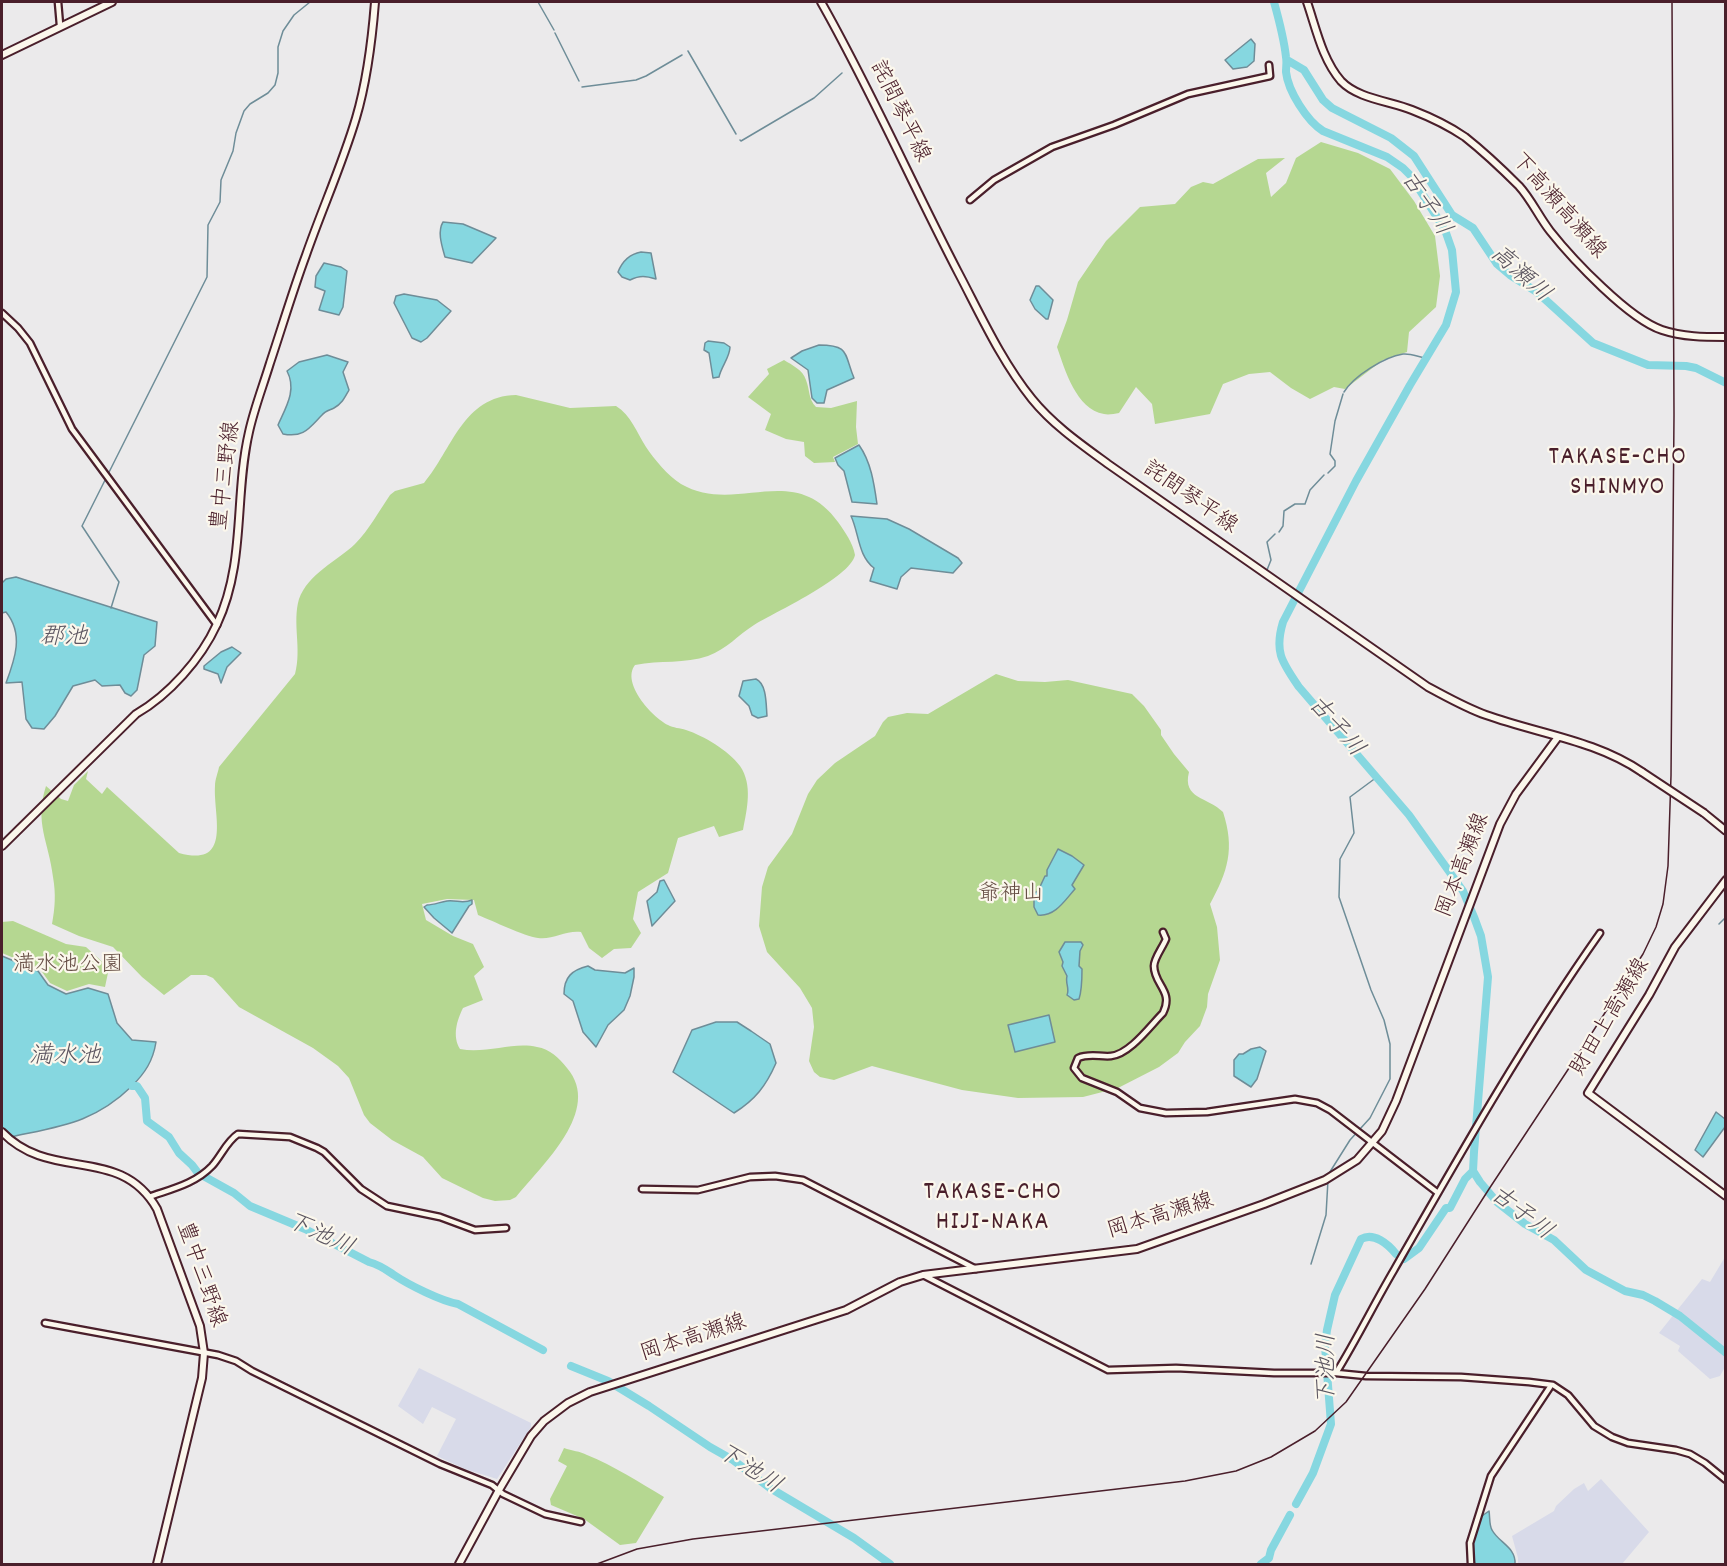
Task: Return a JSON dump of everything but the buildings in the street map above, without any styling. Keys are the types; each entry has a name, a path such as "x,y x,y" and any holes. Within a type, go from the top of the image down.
{"main road":[{"path":"2,55 60,25 112,2"},
{"name":"豊中三野線","path":"2,846 136,714 150,706 177,680 198,655 217,625 230,591 237,559 243,468 249,432 294,288 356,118 365,80 375,2"},
{"name":"詫間琴平線","path":"821,2 998,349 1033,400 1078,443 1428,687 1454,702 1485,715 1604,750 1625,760 1704,813 1725,831"},
{"name":"下高瀬高瀬線","path":"1307,2 1328,61 1350,88 1413,110 1448,126 1477,147 1521,188 1551,232 1583,267 1631,313 1662,330 1684,335 1725,337"},
{"name":"岡本高瀬線","path":"459,1564 499,1490 543,1421 568,1403 590,1392 837,1313 860,1304 900,1282 923,1275 1096,1256 1137,1249 1324,1180 1357,1160 1382,1131 1396,1101 1500,824 1516,794 1558,737"},
{"name":"財田上高瀬線","path":"1725,880 1675,947 1588,1093 1725,1196"},
{"name":"豊中三野線","path":"2,1132 11,1142 36,1156 121,1174 136,1183 149,1197 163,1224 197,1315 204,1353 200,1392 157,1564"}],"street":[{"path":"58,2 60,25"},
{"path":"970,200 994,180 1052,147 1188,94 1270,76 1269,64"},
{"path":"2,313 30,343 72,429 217,625"},
{"path":"1163,932 1166,939 1154,965 1157,977 1166,994 1166,1006 1163,1013 1121,1054 1085,1055 1078,1058 1074,1068 1082,1078 1117,1092 1140,1108 1166,1113 1207,1112 1295,1100 1317,1103 1330,1110 1438,1193"},
{"path":"1336,1373 1486,1112 1553,1002 1600,933"},
{"path":"149,1197 199,1177 238,1134 290,1137 324,1152 361,1189 387,1206 440,1217 475,1230 506,1228"},
{"path":"642,1189 698,1190 750,1178 775,1176 803,1180 976,1269"},
{"path":"923,1275 1108,1370 1176,1368 1366,1376 1461,1377 1553,1385 1569,1395 1594,1426 1612,1437 1628,1443 1690,1454 1725,1480"},
{"path":"45,1323 236,1360 252,1371 440,1464 499,1490 503,1494 546,1514 581,1522"},
{"path":"1471,1564 1470,1543 1491,1476 1550,1388"}],"shaded area":[{"path":"1725,1257 1725,1367 1720,1376 1710,1379 1678,1351 1680,1346 1659,1333 1702,1279 1710,1282"},
{"path":"419,1368 531,1423 531,1427 497,1479 465,1469 437,1456 456,1419 432,1407 423,1424 398,1406"},
{"path":"1601,1479 1649,1532 1622,1564 1518,1564 1512,1536 1554,1511 1556,1506 1574,1489 1584,1483 1588,1491"}],"green space":[{"path":"1321,142 1358,153 1390,169 1414,201 1435,236 1440,276 1436,307 1409,332 1407,352 1383,360 1345,389 1334,387 1310,399 1270,372 1249,374 1223,384 1210,414 1155,424 1152,404 1136,387 1119,413 1104,414 1086,405 1073,387 1057,347 1078,282 1106,241 1140,207 1175,204 1191,187 1203,182 1213,184 1258,159 1285,158 1266,173 1271,197 1286,183 1296,158"},
{"path":"784,360 805,376 816,407 831,408 857,401 858,444 833,457 835,462 814,463 805,456 804,442 786,439 765,430 771,414 748,397 769,374 767,369"},
{"path":"516,395 570,408 616,406 630,419 657,462 681,484 702,492 722,495 783,491 802,494 821,504 838,522 851,542 855,555 840,574 826,584 754,625 715,653 690,660 635,665 632,681 640,699 661,721 700,736 729,754 744,773 748,797 743,830 719,837 714,826 678,838 668,873 638,892 633,919 641,933 631,948 614,949 602,958 589,948 581,932 570,932 549,938 532,937 478,915 474,900 447,899 422,904 426,920 453,936 473,944 484,967 474,976 483,1000 463,1008 457,1023 456,1039 460,1049 480,1050 519,1045 542,1048 561,1061 576,1084 578,1101 574,1119 565,1136 516,1197 510,1200 495,1201 483,1198 442,1178 423,1157 392,1140 370,1123 364,1115 349,1078 338,1066 313,1048 239,1007 213,978 206,975 191,975 164,995 142,977 113,947 52,924 55,889 41,811 46,786 61,799 68,801 74,785 88,771 86,779 102,794 107,787 179,853 196,856 207,853 214,846 216,836 215,781 219,767 295,674 298,655 296,617 303,590 316,575 360,539 390,495 395,491 424,483 471,415 483,405 498,398"},
{"name":"爺神山","path":"996,674 1018,681 1068,680 1132,694 1144,706 1161,730 1161,735 1189,772 1189,788 1223,812 1229,837 1228,860 1210,904 1217,927 1220,960 1200,1026 1178,1053 1159,1067 1118,1088 1083,1097 1018,1098 962,1090 872,1066 834,1080 820,1077 814,1072 809,1061 814,1027 812,1008 800,988 767,952 759,926 762,887 768,867 792,834 808,794 817,780 835,763 875,736 888,717 907,713 928,714"},
{"name":"満水池公園","path":"13,921 66,944 86,947 109,968 105,987 89,984 67,991 50,983 40,969 2,953 2,922"},
{"path":"564,1448 607,1464 664,1497 636,1543 620,1545 584,1519 551,1505 550,1499 567,1466 558,1461"}],"water":[{"path":"1251,39 1255,44 1254,61 1247,67 1233,69 1225,60"},
{"path":"443,222 463,224 496,238 472,263 445,257 440,235"},
{"path":"641,252 651,253 656,279 643,276 630,280 622,277 618,272 622,265 627,259"},
{"path":"324,263 341,267 347,271 343,307 339,315 319,310 325,291 315,287 316,276"},
{"path":"1036,286 1039,286 1053,300 1048,319 1035,309 1030,300"},
{"path":"404,294 437,300 451,311 421,342 412,338 394,303 396,296"},
{"path":"708,341 724,343 730,347 719,377 713,378 709,353 704,350 705,343"},
{"path":"819,345 841,349 847,357 854,378 827,390 824,403 817,403 812,398 808,370 791,358"},
{"path":"327,355 348,362 343,372 349,390 339,404 325,412 306,431 296,435 283,434 278,425 291,392 287,371 299,362"},
{"path":"859,445 869,466 877,504 852,502 844,471 835,458"},
{"path":"851,516 887,519 909,529 958,558 962,563 953,573 911,568 901,577 897,589 870,581 874,568 862,551"},
{"name":"郡池","path":"16,577 157,622 155,646 144,655 137,690 131,696 125,693 120,685 102,686 95,680 73,686 55,716 44,729 32,728 26,719 22,682 6,683 15,656 16,638 12,620 6,612 2,613 2,583 6,579"},
{"path":"232,647 241,653 227,667 221,683 218,674 204,669 204,666 221,652"},
{"path":"756,679 764,690 767,716 758,718 752,715 749,706 739,696 743,681"},
{"path":"1058,849 1084,865 1072,885 1075,889 1063,903 1055,911 1038,915 1034,907 1034,893 1038,891 1047,876 1047,870"},
{"path":"664,880 675,901 652,926 647,901 657,892 660,881"},
{"path":"472,900 472,904 452,933 424,907 447,901"},
{"path":"1065,942 1081,942 1083,945 1080,951 1079,966 1082,969 1081,988 1079,999 1074,1000 1067,995 1067,976 1059,952"},
{"name":"満水池","path":"2,956 38,971 48,985 66,994 88,988 108,994 117,1023 132,1040 156,1042 148,1066 132,1086 104,1108 76,1121 11,1137 2,1127"},
{"path":"588,966 595,970 625,973 634,968 630,996 624,1010 608,1025 596,1047 583,1032 573,1001 564,994 570,975"},
{"path":"1049,1015 1055,1042 1015,1052 1008,1025"},
{"path":"716,1022 737,1022 751,1031 770,1044 776,1063 759,1092 734,1113 673,1072 692,1030"},
{"path":"1260,1047 1266,1051 1257,1079 1251,1087 1234,1076 1234,1060 1239,1054"},
{"path":"1716,1112 1725,1119 1725,1127 1703,1157 1695,1150"},
{"path":"1489,1511 1492,1530 1513,1553 1515,1564 1475,1564 1473,1547 1479,1518"}],"waterway":[{"path":"111,608 119,582 82,526 207,277 208,225 220,202 221,180 233,151 236,133 244,111 275,85 278,73 278,47 283,31 294,15 310,2"},
{"path":"538,2 554,30"},
{"name":"古子川","path":"1274,2 1284,43 1286,72 1290,88 1299,105 1323,131 1387,157 1411,176 1445,230 1452,250 1456,292 1446,325 1356,481 1283,622 1279,641 1281,656 1299,687 1409,815 1463,891 1474,917 1481,936 1488,977 1473,1171 1480,1182 1497,1202 1525,1224 1554,1240 1586,1270 1625,1291 1643,1295 1655,1301 1680,1316 1726,1353"},
{"path":"555,33 579,81"},
{"path":"688,51 736,134"},
{"path":"582,87 636,80 682,55"},
{"name":"高瀬川","path":"1287,60 1304,70 1323,100 1332,108 1391,138 1414,156 1452,215 1473,228 1497,264 1537,292 1593,343 1648,365 1696,368 1726,383"},
{"path":"740,140 814,98 842,73"},
{"path":"1344,392 1362,374 1387,359 1406,354 1426,358"},
{"path":"1328,473 1335,466 1335,461 1330,454 1335,421 1343,394"},
{"path":"1279,532 1283,526 1284,511 1295,504 1305,504 1310,490 1324,475"},
{"path":"1267,570 1271,560 1267,542 1275,534"},
{"path":"1328,1175 1350,1140 1370,1118 1390,1079 1390,1044 1384,1020 1371,990 1339,897 1340,859 1354,833 1350,797 1377,777"},
{"path":"1719,924 1726,917"},
{"name":"下池川","path":"132,1086 137,1086 145,1098 147,1121 169,1137 179,1153 198,1173 234,1193 250,1206 305,1229 425,1292 458,1304 543,1350"},
{"name":"下池川","path":"1404,1259 1419,1248 1446,1208 1450,1208 1465,1179 1473,1171"},
{"path":"1311,1264 1326,1215 1328,1180"},
{"name":"下池川","path":"1296,1504 1313,1473 1331,1424 1325,1346 1335,1295 1361,1239 1376,1238 1389,1246 1396,1254"},
{"name":"下池川","path":"571,1366 608,1381 649,1406 733,1460 770,1488 854,1538 890,1564"},
{"name":"下池川","path":"1261,1564 1269,1558 1290,1515"}],"railway":[{"path":"597,1564 637,1549 693,1539 1185,1481 1236,1471 1271,1457 1315,1431 1346,1402 1425,1289 1643,954 1656,927 1663,904 1668,866 1671,776 1674,415 1672,2"}],"district":[{"name":"TAKASE-CHO SHINMYO","path":"1618,474"},
{"name":"TAKASE-CHO HIJI-NAKA","path":"993,1209"}]}
